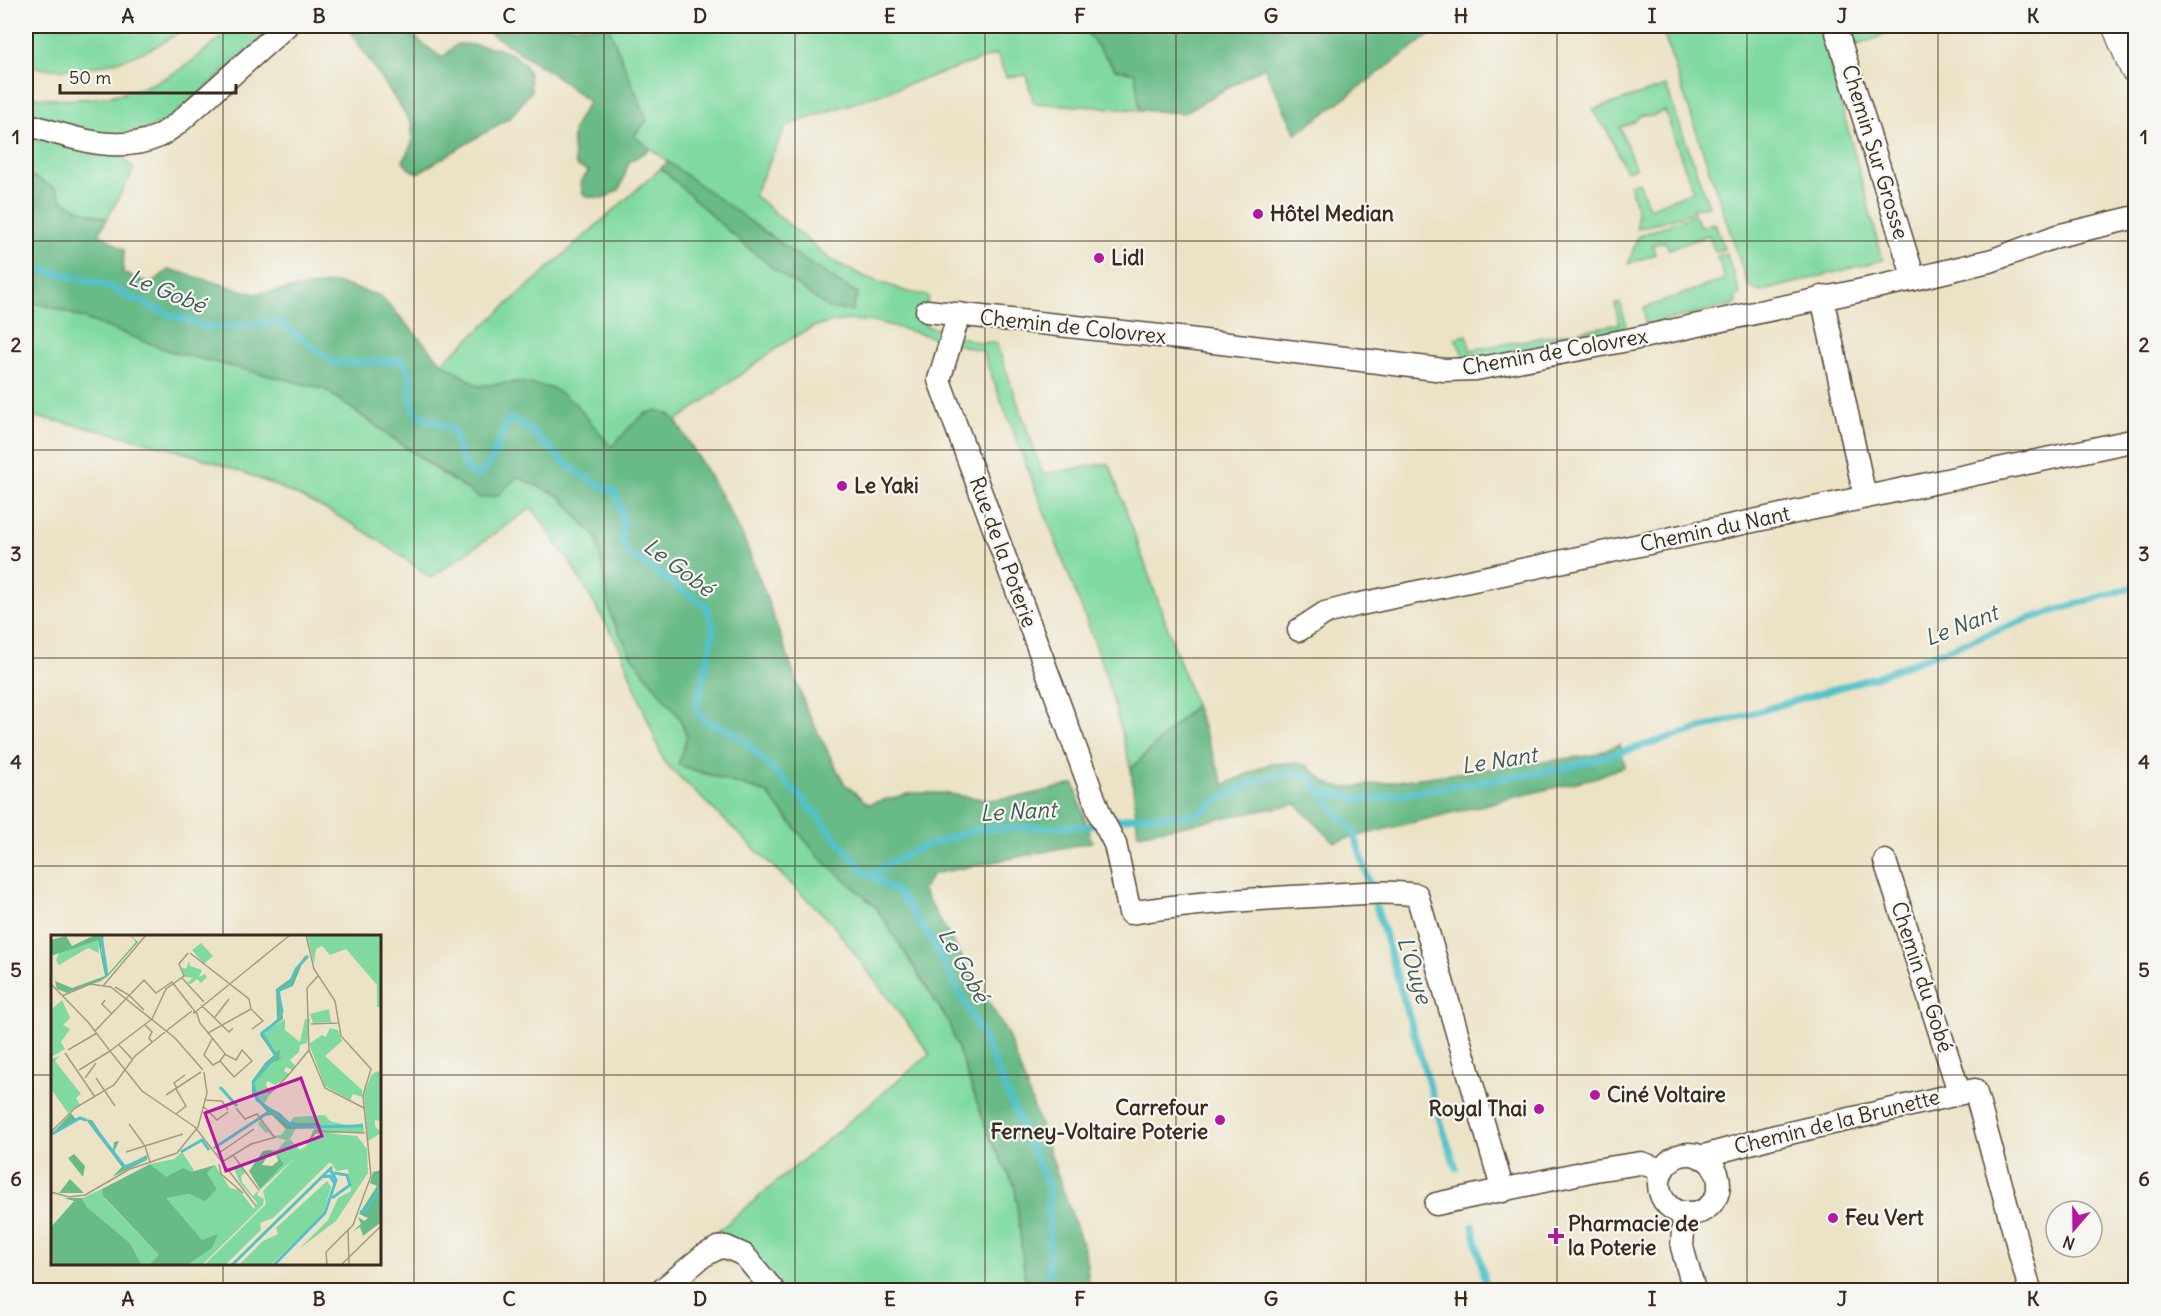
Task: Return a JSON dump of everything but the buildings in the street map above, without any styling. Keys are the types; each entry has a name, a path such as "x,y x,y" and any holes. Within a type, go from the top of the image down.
{"main road":[{"path":"2120,26 2136,67"}],"street":[{"path":"26,124 89,142 108,145 135,143 158,136 177,124 286,26"},
{"name":"Chemin Sur Grosse","path":"1835,26 1914,279"},
{"name":"Chemin de Colovrex","path":"927,311 1444,370 1476,369 1634,339 1914,279 1993,260 2057,236 2136,217"},
{"path":"2089,229 2136,233"},
{"path":"1822,297 1865,497"},
{"name":"Rue de la Poterie","path":"959,314 939,380 1101,817 1115,844 1130,913 1162,908 1391,891 1417,895 1503,1191"},
{"name":"Chemin du Nant","path":"1299,630 1325,613 1356,604 2136,440"},
{"name":"Chemin du Gobé","path":"1885,861 1967,1091 2030,1290"},
{"name":"Chemin de la Brunette","path":"1700,1156 1967,1091"},
{"path":"1681,1155 1700,1156 1715,1168 1719,1178 1717,1196 1707,1208 1698,1213 1684,1213 1670,1208 1663,1200 1659,1190 1662,1170 1669,1161 1681,1155"},
{"path":"1436,1204 1595,1170 1641,1163 1662,1170"},
{"path":"1684,1213 1682,1247 1694,1290"},
{"path":"662,1290 703,1256 718,1248 726,1247 744,1255 773,1290"}],"green space":[{"path":"26,26 188,26 152,48 111,63 69,69 47,69 26,66"},
{"path":"235,26 276,26 165,123 115,138 26,118 26,95 65,100 86,99 106,97 145,86 181,69"},
{"path":"369,26 417,26 413,36 442,58 457,44 487,46 507,52 523,63 529,74 531,91 511,117 418,173 409,169 403,161 412,143 412,124 351,33"},
{"path":"479,26 608,26 647,120 634,136 650,149 629,162 620,189 604,198 587,197 582,192 581,181 589,171 576,166 573,138 579,118 589,102 556,76"},
{"path":"608,26 1082,26 1115,69 1135,73 1140,110 1034,103 1026,75 1006,77 997,54 786,126 754,195 831,260 865,277 908,292 928,296 925,326 980,343 996,342 1043,474 1109,463 1195,705 1131,769 1095,643 982,351 878,322 847,320 815,326 787,341 676,421 669,414 645,413 612,447 518,382 478,386 442,363 661,168 725,228 770,266 829,308 858,293 806,262 634,136 647,120"},
{"path":"1082,26 1442,26 1296,134 1264,67 1184,113 1140,110 1135,73 1115,69"},
{"path":"1661,26 1820,26 1883,260 1759,292 1748,285"},
{"path":"1849,26 1907,26 1855,46"},
{"path":"1666,86 1709,206 1693,208 1694,212 1637,229 1637,210 1630,185 1639,182 1649,208 1693,191 1665,111 1652,116 1641,115 1634,122 1620,127 1635,168 1626,171 1607,130 1592,110"},
{"path":"26,132 110,153 123,158 134,169 107,219 63,201 55,188 26,173"},
{"path":"668,162 804,260 858,293 852,311 829,308 770,266 725,228 661,168"},
{"path":"26,173 55,188 63,201 107,219 99,233 124,250 123,273 151,284 169,269 255,294 336,283 381,296 442,363 478,386 518,382 552,388 576,404 611,447 633,424 649,412 667,413 676,421 743,537 807,711 844,783 868,804 912,793 942,793 989,800 1023,796 1074,784 1092,842 933,874 922,890 1008,1035 1085,1252 1090,1290 1026,1290 1015,1187 989,1136 948,1021 876,907 818,856 767,793 678,765 687,736 679,717 630,654 611,616 597,539 560,496 517,477 497,496 479,498 324,389 173,352 61,310 26,300"},
{"path":"1695,215 1700,227 1715,223 1724,249 1715,252 1709,235 1669,249 1665,241 1652,245 1655,254 1628,264 1638,236"},
{"path":"1726,253 1740,293 1735,299 1736,304 1645,325 1644,308 1725,279 1717,257"},
{"path":"26,300 61,310 173,352 324,389 451,480 497,495 517,477 560,496 597,539 611,616 630,654 679,717 687,736 678,765 767,793 818,856 876,907 948,1021 989,1135 1015,1187 1026,1290 783,1290 716,1239 705,1242 930,1054 831,922 664,762 619,646 570,562 532,508 430,578 386,545 339,516 239,471 187,453 134,439 26,415"},
{"path":"1620,303 1626,323 1623,329 1470,360 1465,358 1455,338 1467,335 1470,350 1619,324 1615,304"},
{"path":"1195,705 1224,785 1269,764 1306,765 1327,783 1345,788 1594,755 1620,744 1625,766 1597,777 1334,842 1296,804 1138,834 1131,769"}],"waterway":[{"name":"Le Gobé","path":"26,265 104,285 161,311 207,327 278,321 335,363 402,361 409,372 412,404 418,415 454,430 463,462 477,476 491,461 510,419 526,427 570,467 616,493 624,524 621,540 629,554 706,606 714,629 697,707 703,720 737,734 814,811 862,870 899,893 931,939 980,1031 1049,1188 1049,1290"},
{"name":"Le Nant","path":"869,875 919,848 978,829 1088,826 1138,816 1195,815 1244,785 1288,772 1311,779 1321,792 1366,800 1567,768 1875,677 2025,620 2136,586"},
{"name":"L'Ouye","path":"1321,793 1354,832 1456,1168"},
{"name":"L'Ouye","path":"1473,1226 1487,1290"}],"place":[{"name":"Hôtel Median","path":"1258,214"},
{"name":"Lidl","path":"1099,258"},
{"name":"Le Yaki","path":"842,486"},
{"name":"Ciné Voltaire","path":"1595,1095"},
{"name":"Royal Thai","path":"1539,1109"},
{"name":"Carrefour Ferney-Voltaire Poterie","path":"1220,1120"},
{"name":"Feu Vert","path":"1833,1218"},
{"name":"Pharmacie de la Poterie","path":"1556,1236"}]}
